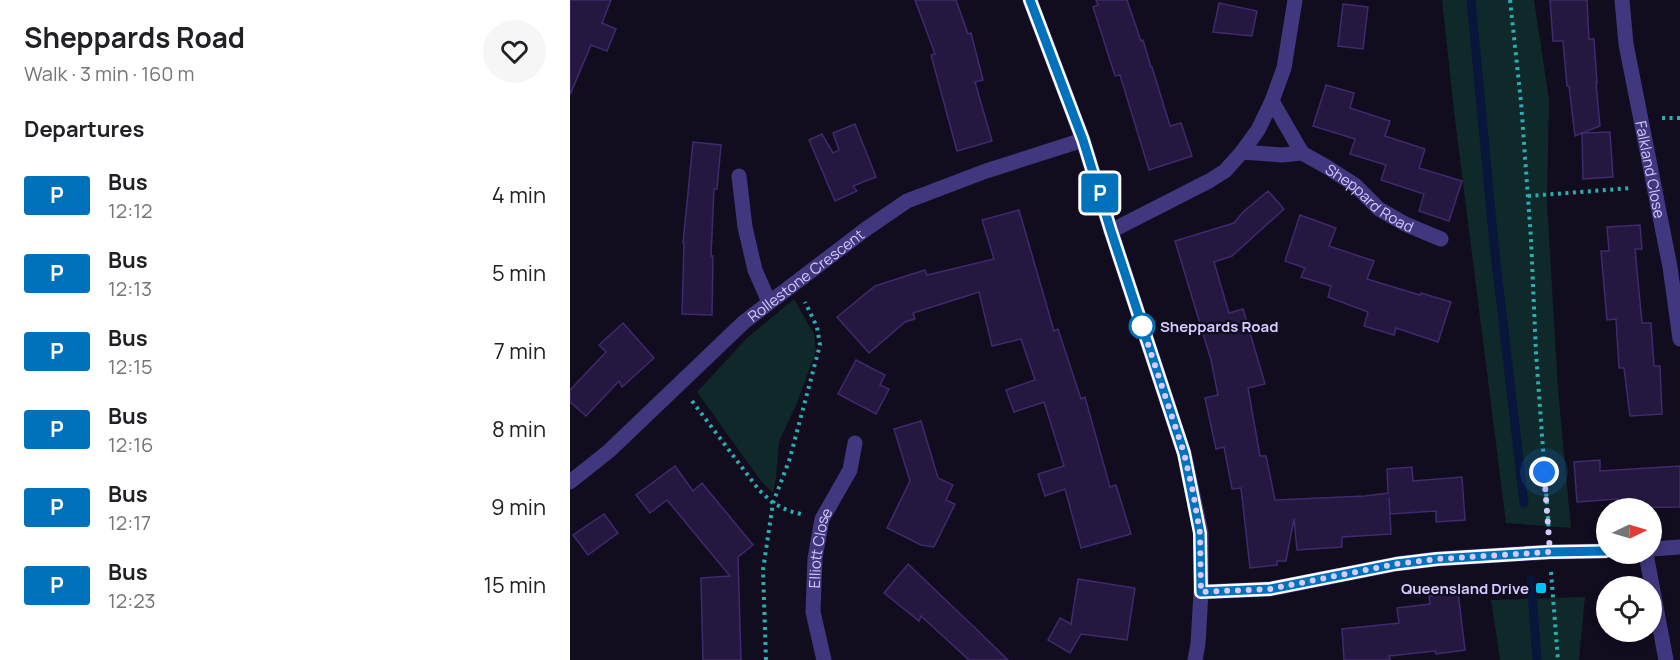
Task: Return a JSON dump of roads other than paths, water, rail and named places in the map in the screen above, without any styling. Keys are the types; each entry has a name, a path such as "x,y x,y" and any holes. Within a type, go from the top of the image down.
{"street":[{"path":"1030,0 1083,140 1184,453 1200,533 1201,592 1195,660"},
{"path":"1111,231 1209,181 1225,171 1242,152 1258,130 1284,68 1295,0"},
{"name":"Falkland Close","path":"1622,0 1626,44 1670,267 1680,339"},
{"path":"1242,152 1282,155 1302,153 1272,101"},
{"name":"Rollestone Crescent","path":"570,482 609,451 744,322 907,201 986,171 1083,140"},
{"name":"Sheppard Road","path":"1302,153 1355,185 1379,209 1405,224 1441,239"},
{"path":"739,176 745,227 755,270 770,302"},
{"name":"Elliott Close","path":"824,660 813,612 814,558 822,519 850,470 855,443"},
{"path":"1662,548 1680,547"},
{"path":"1201,592 1270,589 1396,564 1437,559 1596,551"},
{"path":"1648,564 1666,660"}],"waterway":[{"path":"1471,0 1494,244 1524,503"},
{"path":"1531,580 1537,660"}],"place":[{"name":"Sheppards Road","path":"1142,326"},
{"name":"Queensland Drive","path":"1541,588"}]}
